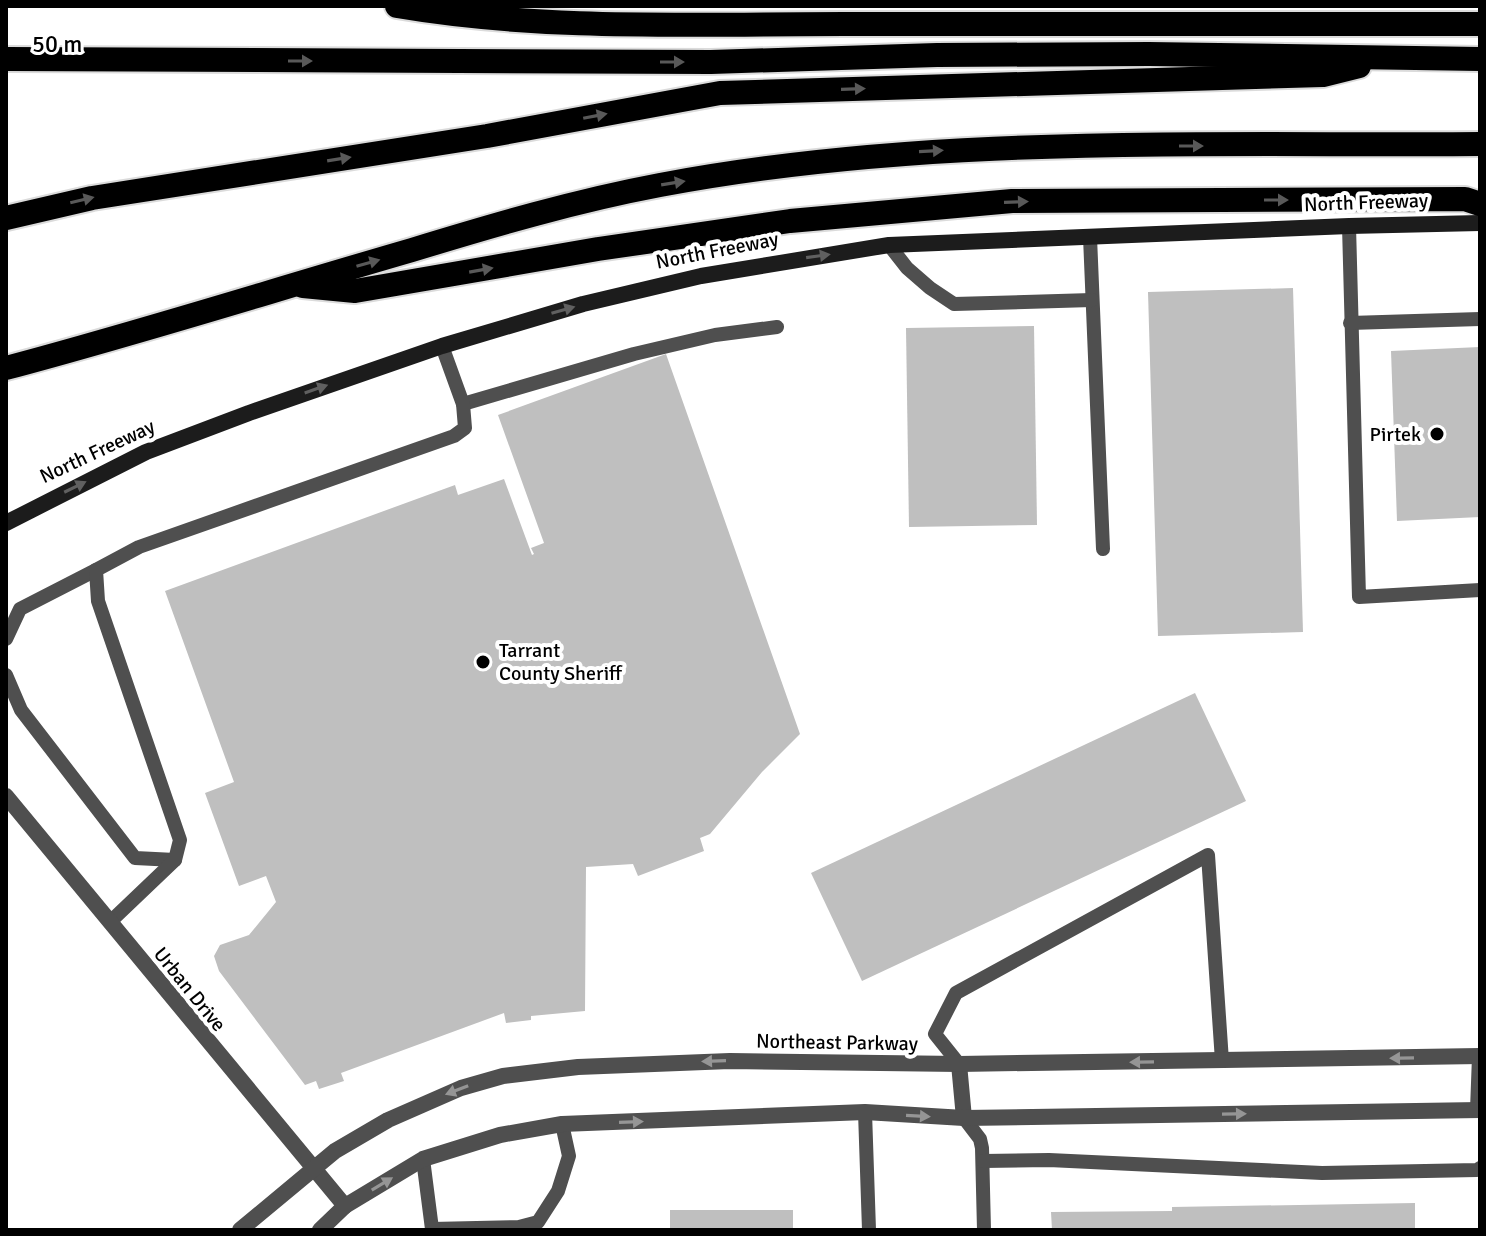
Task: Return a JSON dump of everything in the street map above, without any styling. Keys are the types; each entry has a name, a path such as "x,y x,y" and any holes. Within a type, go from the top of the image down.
{"highway":[{"path":"397,6 445,14 546,21 710,24 1480,24"},
{"path":"6,59 711,62 1104,54 1480,59"},
{"path":"6,218 92,198 487,136 720,93 1323,75 1387,58"},
{"path":"6,368 559,206 661,185 785,165 906,152 1015,147 1480,144"},
{"path":"293,285 355,291 598,249 790,221 1012,201 1465,199 1480,204"}],"main road":[{"name":"North Freeway","path":"6,523 146,452 249,413 442,346 583,304 701,276 889,245 1480,223"}],"street":[{"name":"Urban Drive","path":"6,796 345,1206"},
{"name":"Northeast Parkway","path":"240,1230 335,1151 388,1120 461,1088 503,1076 578,1067 730,1061 959,1064 1480,1056"},
{"path":"320,1230 345,1206 423,1159 500,1135 562,1124 865,1112 964,1118 1479,1114 1480,1056"},
{"path":"959,1064 964,1118"}],"lane":[{"path":"1349,226 1359,597 1480,590"},
{"path":"1090,237 1103,549"},
{"path":"889,245 907,268 954,304 1092,300"},
{"path":"1350,323 1480,319"},
{"path":"463,404 634,354 715,335 777,327"},
{"path":"6,639 20,609 139,547 454,436 465,428 463,404 442,346"},
{"path":"96,570 98,601 180,840 175,860 110,922"},
{"path":"6,675 21,710 135,858 175,860"},
{"path":"959,1064 935,1034 956,993 1208,855 1222,1061"},
{"path":"1480,1047 1480,1056"},
{"path":"865,1112 869,1230"},
{"path":"964,1118 980,1139 984,1230"},
{"path":"423,1159 432,1229 519,1227 538,1222 558,1191 569,1156 562,1124"},
{"path":"983,1161 1049,1160 1322,1173 1480,1168"}],"building":[{"path":"1293,288 1303,632 1158,636 1148,292"},
{"path":"1034,326 1037,525 909,527 906,328"},
{"name":"Pirtek","path":"1480,347 1480,517 1397,521 1391,351"},
{"name":"Tarrant County Sheriff","path":"666,354 800,734 762,772 710,834 700,838 704,851 638,876 633,864 586,867 585,1011 531,1016 531,1020 506,1023 504,1013 341,1073 344,1081 319,1089 316,1081 305,1085 219,971 214,956 220,945 249,935 276,902 266,876 239,886 205,793 234,782 165,591 455,485 458,495 504,479 532,555 531,548 544,543 498,415"},
{"path":"1195,693 1246,801 862,981 811,873"},
{"path":"1415,1203 1415,1230 1052,1230 1051,1212 1172,1211 1172,1207"},
{"path":"670,1210 793,1210 793,1230 670,1230"}],"place":[{"name":"Pirtek","path":"1437,434"},
{"name":"Tarrant County Sheriff","path":"483,662"}]}
